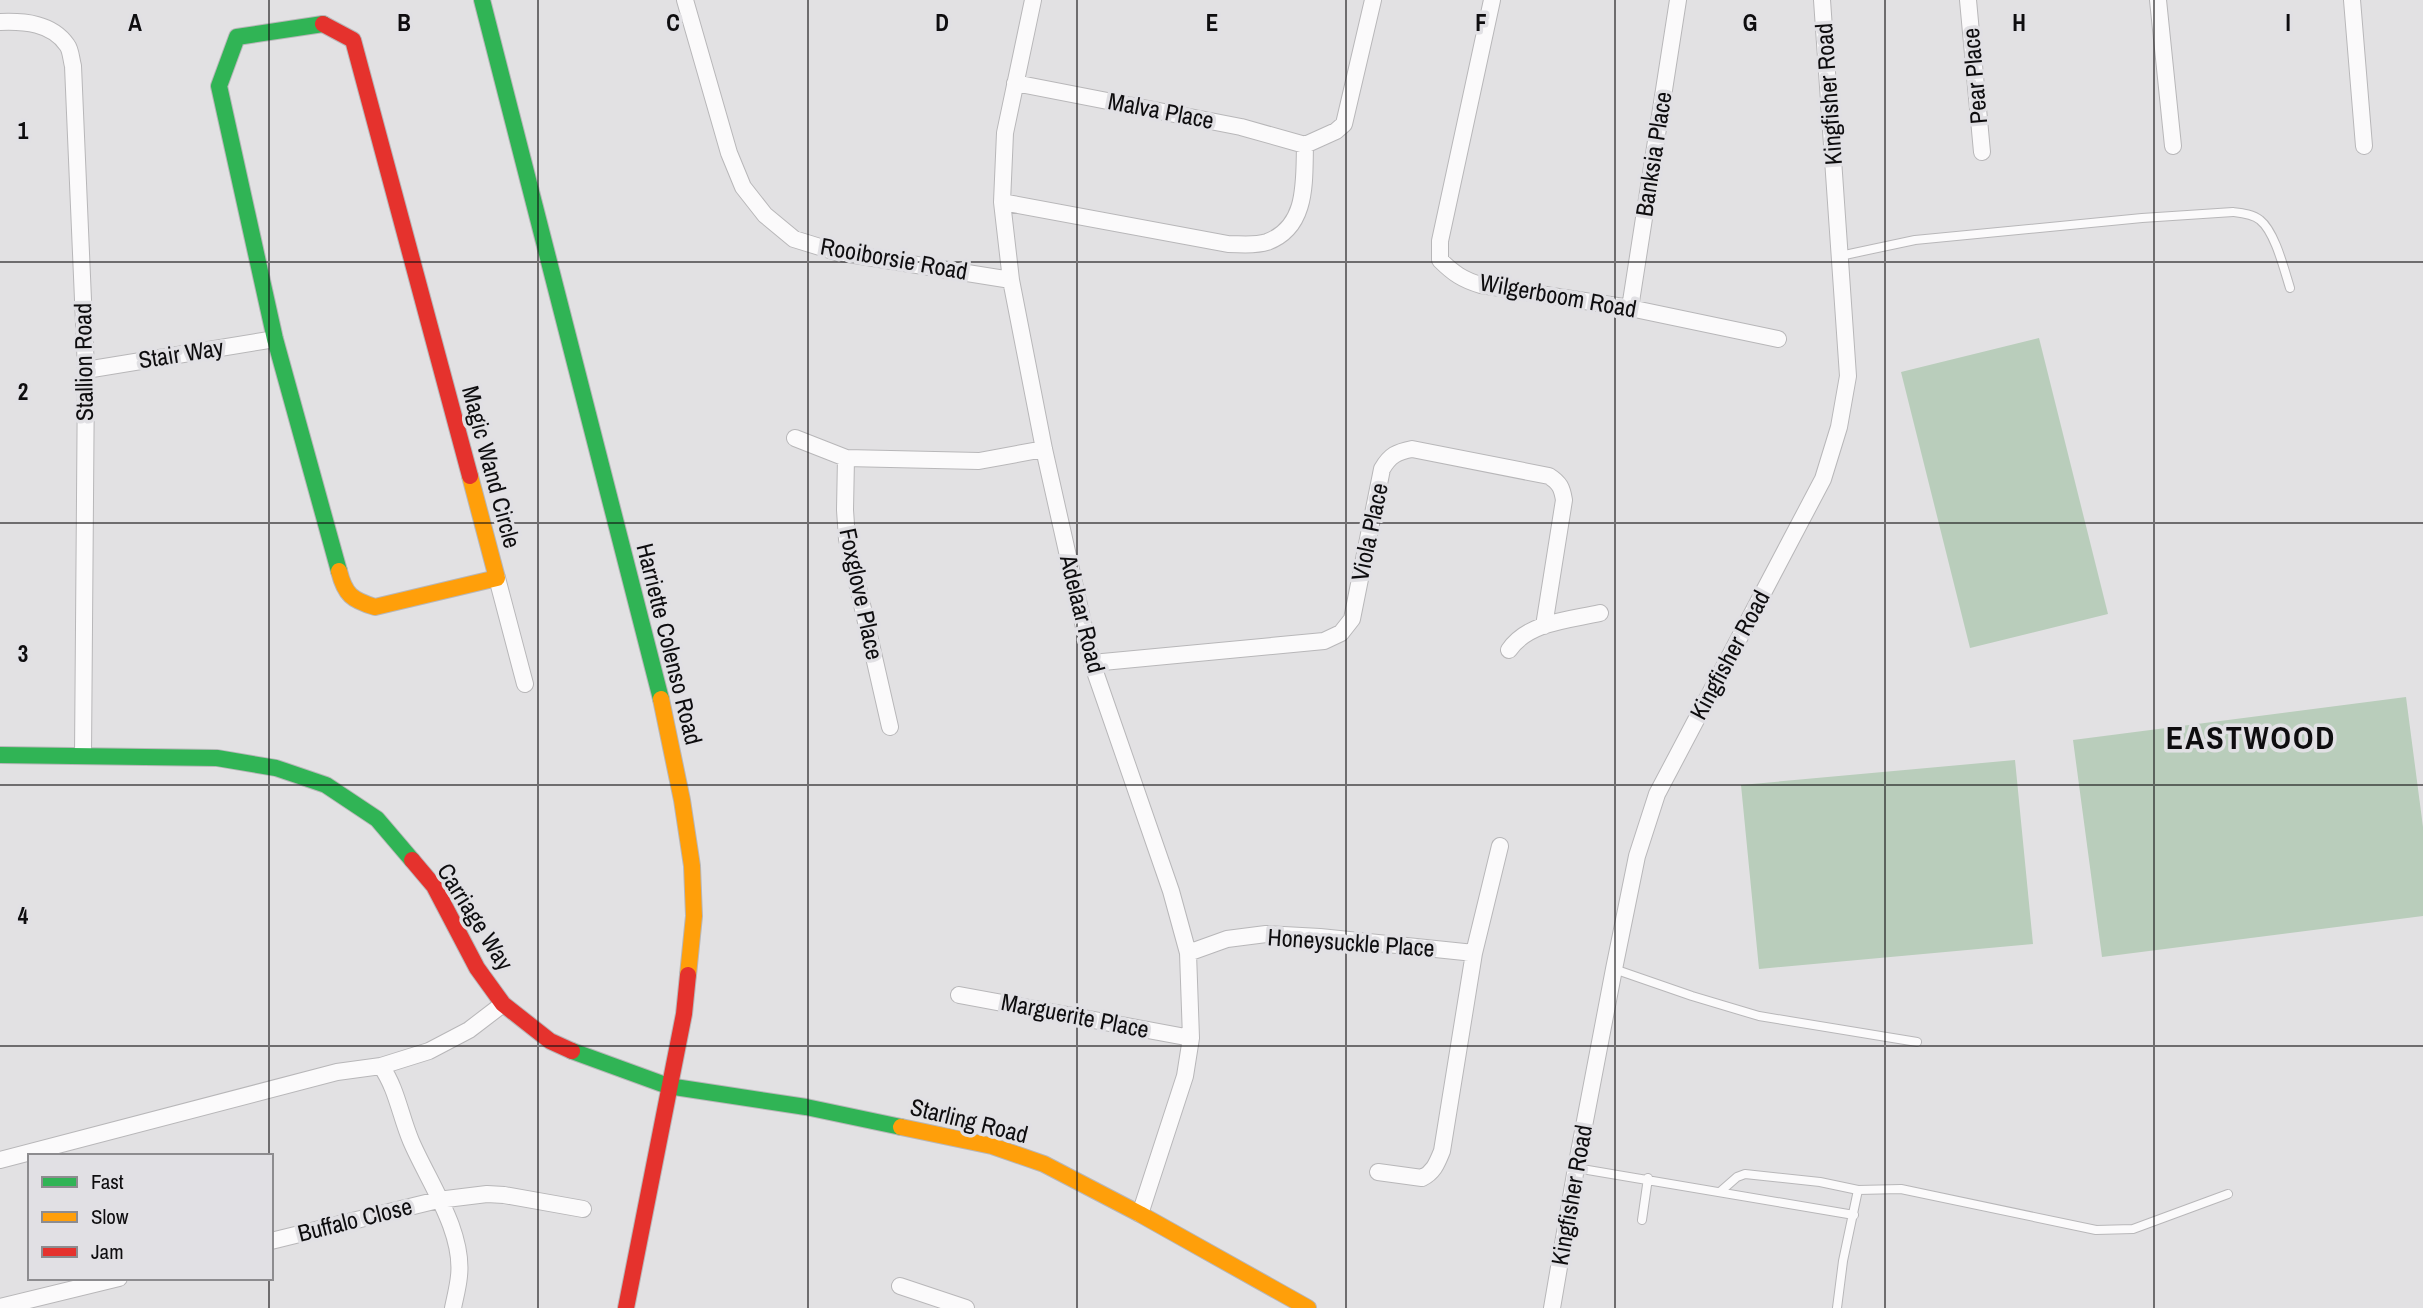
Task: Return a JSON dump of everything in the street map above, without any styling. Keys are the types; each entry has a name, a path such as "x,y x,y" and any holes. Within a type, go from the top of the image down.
{"street":[{"name":"Harriette Colenso Road","path":"482,0 663,705 692,866 694,916 684,1014 625,1308"},
{"name":"Rooiborsie Road","path":"685,0 729,153 743,187 765,215 794,239 836,252 1011,280"},
{"name":"Adelaar Road","path":"1033,0 1005,133 1002,202 1011,280 1044,449 1091,663 1171,891 1188,953 1191,1038 1185,1076 1140,1214"},
{"path":"1002,202 1228,244 1266,242 1281,234 1298,216 1305,145 1336,131 1344,124 1373,0"},
{"name":"Wilgerboom Road","path":"1492,0 1440,241 1440,260 1466,281 1481,285 1630,308 1778,339"},
{"name":"Banksia Place","path":"1630,308 1678,0"},
{"name":"Kingfisher Road","path":"1552,1308 1576,1168 1637,856 1657,794 1823,479 1839,427 1848,376 1822,0"},
{"name":"Pear Place","path":"1968,0 1982,152"},
{"path":"2158,0 2173,146"},
{"path":"2352,0 2364,146"},
{"name":"Stallion Road","path":"0,22 24,21 54,31 69,46 73,66 86,370 83,755"},
{"name":"Magic Wand Circle","path":"323,24 353,40 497,578 375,607 355,601 343,586 275,338 219,86 237,37 323,24"},
{"name":"Malva Place","path":"1015,83 1241,127 1305,145"},
{"name":"Stair Way","path":"86,370 275,338"},
{"path":"795,438 846,458 979,461 1044,449"},
{"name":"Viola Place","path":"1091,663 1324,640 1341,633 1352,619 1382,469 1388,459 1399,451 1412,449 1549,475 1558,481 1564,500 1544,626"},
{"name":"Foxglove Place","path":"846,458 847,539 890,727"},
{"path":"497,578 525,684"},
{"path":"1509,650 1520,636 1544,626 1600,613"},
{"name":"Carriage Way","path":"0,755 217,758 276,768 326,785 377,819 434,886 477,968 503,1004 551,1041 596,1061 668,1086"},
{"path":"1378,1172 1422,1178 1437,1165 1442,1151 1474,953 1500,846"},
{"name":"Honeysuckle Place","path":"1188,953 1227,939 1266,934 1474,953"},
{"name":"Marguerite Place","path":"959,995 1191,1038"},
{"path":"0,1160 337,1072 381,1066 429,1051 469,1030 503,1004"},
{"path":"381,1066 392,1083 410,1138 447,1214 455,1239 460,1274 453,1308"},
{"name":"Starling Road","path":"668,1086 806,1107 992,1146 1044,1164 1140,1214 1298,1306"},
{"name":"Buffalo Close","path":"273,1241 438,1200 487,1194 583,1209"},
{"path":"0,1307 111,1280"},
{"path":"901,1286 966,1308"}],"lane":[{"path":"1840,256 1915,240 2233,212 2260,219 2267,229 2290,288"},
{"path":"1614,969 1759,1016 1917,1042"},
{"path":"1576,1168 1648,1178 1854,1215"},
{"path":"1721,1191 1737,1177 1745,1174 1820,1182 1858,1190 1900,1189 2096,1230 2121,1231 2228,1194"},
{"path":"1642,1220 1648,1178"},
{"path":"1837,1308 1843,1261 1858,1190"}],"green space":[{"path":"2039,338 2108,614 1970,648 1901,372"},
{"path":"2406,697 2423,827 2423,916 2102,957 2073,740"},
{"path":"2015,760 2033,944 1759,969 1741,785"}],"traffic: fast":[{"path":"482,0 661,699"},
{"path":"323,24 237,37 219,86 275,339 339,571"},
{"path":"0,755 217,758 276,768 326,785 377,819 412,860"},
{"path":"572,1051 668,1086 806,1107 901,1127"}],"traffic: slow":[{"path":"339,571 347,591 361,602 375,607 497,578 470,476"},
{"path":"661,699 682,800 692,866 694,916 688,975"},
{"path":"901,1127 992,1146 1044,1164 1308,1308"}],"traffic: jam":[{"path":"323,24 353,40 470,476"},
{"path":"412,860 434,886 477,968 503,1004 550,1041 572,1051"},
{"path":"626,1308 684,1014 688,975"}],"district":[{"name":"EASTWOOD","path":"2251,738"}]}
